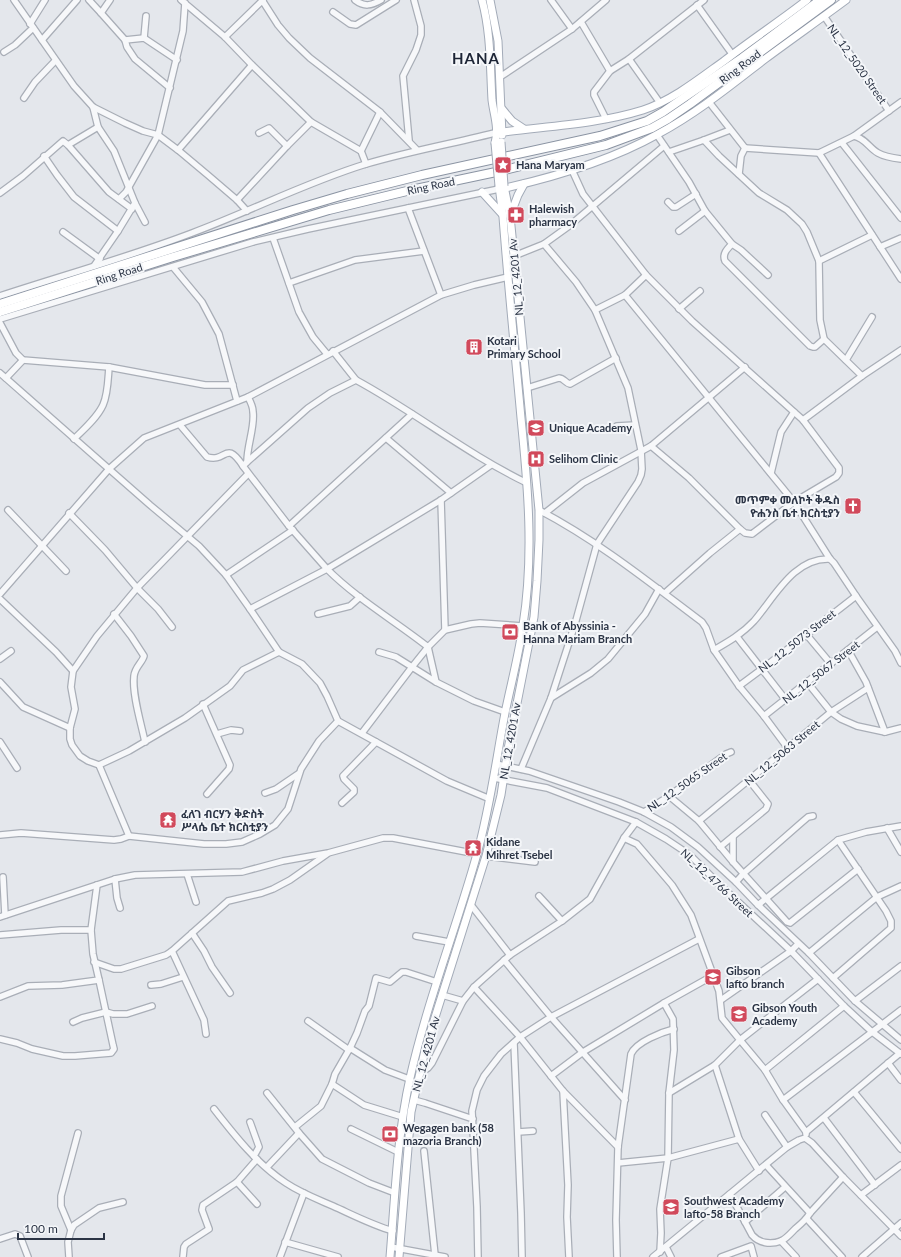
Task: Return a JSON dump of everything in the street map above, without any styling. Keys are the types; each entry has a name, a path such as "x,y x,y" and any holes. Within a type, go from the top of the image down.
{"highway":[{"name":"Ring Road","path":"0,304 347,194 422,175 600,136 632,126 658,115 685,98 820,0"},
{"name":"Ring Road","path":"0,312 173,257 329,210 580,152 633,136 652,128 690,104 831,0"}],"main road":[{"path":"482,0 488,24 490,43 493,106 500,132"},
{"path":"490,0 498,41 502,109 498,142 501,187 506,217"},
{"path":"500,132 606,119 633,113 660,103 687,87 807,0"},
{"path":"501,187 524,184 571,170 609,157 657,135 709,102 846,0"},
{"path":"502,109 512,121 524,129"},
{"path":"506,217 524,184"},
{"path":"482,192 506,217"},
{"name":"NL_12_4201 Av","path":"399,1257 409,1138 414,1100 426,1046 486,856 499,802 534,617 542,512 527,388 514,256 506,217"},
{"name":"NL_12_4201 Av","path":"390,1257 398,1152 409,1079 449,942 477,854 490,799 505,712 523,626 529,570 530,541 527,483 508,276 506,217"}],"street":[{"path":"14,0 55,61 74,86 93,107 143,131 158,135 178,150 247,210"},
{"path":"4,52 15,45 32,26 45,0"},
{"path":"42,40 77,0"},
{"path":"89,0 125,40 127,48 135,59 170,88"},
{"path":"101,13 110,0"},
{"path":"225,37 262,0 278,25 289,38 310,58 380,112 409,140 417,150"},
{"path":"355,0 362,5 369,6 381,0"},
{"path":"333,12 350,24 356,25 396,0"},
{"path":"409,140 403,76 416,50 421,35 421,26 414,0"},
{"path":"551,0 572,29"},
{"path":"500,77 572,29 606,0"},
{"path":"606,119 594,95 594,92 610,71 629,59 704,0"},
{"path":"183,2 225,37 252,66 311,122 361,151 366,164"},
{"path":"119,199 126,192 158,135 183,31 183,2"},
{"path":"697,5 732,54"},
{"path":"144,38 146,16"},
{"name":"NL_12_5020 Street","path":"824,16 890,111"},
{"path":"581,22 610,71"},
{"path":"125,40 144,38 177,60"},
{"path":"629,59 660,103"},
{"path":"24,98 35,82 55,61"},
{"path":"178,150 252,66"},
{"path":"709,102 745,148 819,153 854,136 901,102"},
{"path":"93,107 98,128 114,151 135,203 145,222"},
{"path":"361,151 380,112"},
{"path":"237,200 286,146 311,122"},
{"path":"68,145 98,128"},
{"path":"259,133 269,128 286,146"},
{"path":"670,152 730,130"},
{"path":"0,296 163,244 299,188 366,164 417,150 500,132"},
{"path":"657,135 670,152 705,211 732,244 747,255 768,275"},
{"path":"854,136 860,137 877,152 885,156 901,158"},
{"path":"704,140 759,193 795,216 807,232 819,261 820,320 824,338 862,376"},
{"path":"0,193 23,176 60,142 64,142 109,192 132,209"},
{"path":"842,143 901,218"},
{"path":"514,256 544,244 569,226 664,146"},
{"path":"739,174 741,156 745,148"},
{"path":"819,153 901,279"},
{"path":"44,156 74,197 118,231"},
{"path":"571,170 579,188 646,275 692,321 803,420 839,468 839,473 836,477 794,502 752,534 745,533 689,478 651,446"},
{"path":"0,319 252,242 501,187"},
{"path":"668,202 676,207 696,194"},
{"path":"94,266 100,259 135,203"},
{"path":"408,208 441,295"},
{"path":"679,231 705,211"},
{"path":"63,232 100,259"},
{"path":"819,261 872,235"},
{"path":"273,238 303,320 313,337 356,380 380,393 491,465 527,483"},
{"path":"880,247 901,238"},
{"path":"520,769 551,698 576,624 597,544 641,475 641,450 628,388 616,358 595,310 576,282 544,244"},
{"path":"732,244 724,254 723,258 725,262 810,346 815,347 824,338"},
{"path":"289,283 354,260 424,251"},
{"path":"173,267 202,302 219,334 237,401"},
{"path":"595,310 625,295 646,275"},
{"path":"0,594 41,545 109,469 144,438 248,397 441,295 474,284 508,276"},
{"path":"679,308 700,291"},
{"path":"625,295 794,502 830,559 895,651 901,663"},
{"path":"846,360 872,317"},
{"path":"0,323 16,353 23,360 109,367 205,384 233,385"},
{"path":"803,420 862,376 901,350"},
{"path":"527,388 559,378 570,384 616,358"},
{"path":"6,378 23,360"},
{"path":"74,439 97,415 103,405 109,367"},
{"path":"745,367 710,398 651,446 641,450 583,483 542,512 568,525 597,544 665,593 702,622 706,628 714,650 739,686 787,747"},
{"path":"0,373 74,439 199,546 226,574 279,652 302,664 320,683 338,721 447,781 490,799"},
{"path":"245,464 308,408 330,393 356,380"},
{"path":"248,397 254,412 245,464 248,474 291,528 327,569 360,597 403,627 428,647 436,682"},
{"path":"771,473 781,432 794,412"},
{"path":"226,574 291,528 412,414"},
{"path":"180,425 207,457 216,458 225,454 233,454 245,464"},
{"path":"617,426 635,426"},
{"path":"386,438 451,493"},
{"path":"250,610 327,569 441,500 491,465"},
{"path":"248,474 137,588 114,614 83,655 73,671 71,687 75,709 70,728 70,739 76,750 88,761 99,765 129,751 185,718 230,686 243,670 279,652"},
{"path":"441,500 445,630"},
{"path":"8,510 66,571"},
{"path":"69,513 105,550 137,588 158,609 172,627"},
{"path":"665,593 710,553 740,529"},
{"path":"714,650 737,637 753,622 790,576 812,562 830,559"},
{"path":"551,698 591,674 608,659 645,614 659,589"},
{"name":"NL_12_5073 Street","path":"739,686 762,670 856,596"},
{"path":"318,614 350,606 360,597"},
{"path":"0,599 56,652 73,671"},
{"path":"114,614 132,636 144,656 137,667 134,676 136,702 145,742"},
{"path":"362,733 428,647 445,630 480,623 523,626"},
{"name":"NL_12_5067 Street","path":"764,716 878,627"},
{"path":"806,634 831,664"},
{"path":"737,637 785,699"},
{"path":"848,650 866,682 885,732"},
{"path":"0,659 12,651"},
{"path":"380,652 396,657 436,682 474,701 505,712"},
{"path":"0,682 23,707 70,728"},
{"path":"807,682 831,712 841,719 857,726 885,732 901,728"},
{"name":"NL_12_5063 Street","path":"700,821 787,747 831,712 868,688"},
{"path":"203,704 230,765 229,769 207,794"},
{"path":"0,835 21,833 114,840 120,840 129,836 204,844 242,842 275,825 284,814 291,803 298,774 312,750 338,721"},
{"path":"217,734 231,730 240,731"},
{"path":"0,742 17,768"},
{"path":"342,803 354,792 354,789 343,776 376,742"},
{"name":"NL_12_5065 Street","path":"644,812 731,752"},
{"name":"NL_12_4766 Street","path":"496,764 520,769 619,802 644,812 671,828 698,847 736,882 798,944 809,953 855,1001 881,1025 901,1040"},
{"path":"99,765 129,836"},
{"path":"266,793 276,789 298,774"},
{"name":"NL_12_4766 Street","path":"494,778 547,788 636,822 690,855 791,951 871,1032 900,1053"},
{"path":"720,847 766,809 768,804 749,780"},
{"name":"NL_12_4766 Street","path":"669,796 700,821 720,847 787,922 790,923 858,869"},
{"path":"736,882 744,873 801,823 813,816"},
{"path":"420,1073 428,1068 432,1063 464,1001 474,987 510,955 562,921 590,899 624,838 636,822"},
{"path":"758,905 838,840 901,826"},
{"path":"887,828 901,852"},
{"path":"733,837 733,862"},
{"path":"4,877 2,916 114,879 135,875 242,872 283,861 328,853 384,838 393,838 477,854"},
{"path":"624,838 636,844 643,851 672,885 691,915 719,991 722,1018 765,1070 812,1143 901,1236"},
{"path":"833,978 890,928 891,921 877,897 838,840"},
{"path":"94,962 114,969 120,969 166,955 228,901 273,889 290,880 328,853"},
{"path":"486,856 535,862"},
{"path":"187,874 196,902"},
{"path":"114,879 116,898 120,908"},
{"path":"0,1039 17,1042 32,1048 63,1056 107,1054 111,1053 114,1049 94,962 92,947 92,930 97,885"},
{"path":"809,953 877,897 901,886"},
{"path":"539,896 562,921"},
{"path":"471,905 510,955"},
{"path":"0,935 61,930 92,930"},
{"path":"192,933 204,951 212,967 230,993"},
{"path":"416,936 449,942"},
{"path":"478,1257 472,1111 477,1090 484,1076 501,1054 520,1037 551,1017 699,939"},
{"path":"720,1000 791,951 798,944"},
{"path":"172,951 204,1020 206,1034"},
{"path":"504,960 551,1017 625,1100"},
{"path":"855,1001 901,966"},
{"path":"295,1127 321,1106 338,1068 350,1049 365,1012 369,1006 376,978 390,982 402,972 406,972 437,982"},
{"path":"551,1076 583,1052 714,975"},
{"path":"151,985 161,984 183,977"},
{"path":"669,1093 715,1065 740,1040 818,979"},
{"path":"0,997 28,986 62,985 99,980"},
{"path":"474,987 520,1037 562,1091 618,1147"},
{"path":"442,995 464,1001"},
{"path":"660,1252 661,1197 668,1158 669,1093 674,1050 673,1020 664,1003"},
{"path":"73,1022 82,1018 106,1012 127,1014 152,1006"},
{"path":"765,1070 844,1006"},
{"path":"783,1100 901,1010"},
{"path":"308,1021 385,1070 409,1079"},
{"path":"617,1257 616,1220 618,1147 632,1051 654,1036 674,1029"},
{"path":"514,1043 522,1257"},
{"path":"653,1257 760,1171 787,1147 806,1135 900,1053"},
{"path":"888,1063 901,1080"},
{"path":"715,1065 739,1139 760,1171"},
{"path":"332,1084 364,1104 403,1117"},
{"path":"562,1091 568,1186 567,1218 569,1257"},
{"path":"854,1092 901,1149"},
{"path":"267,1093 317,1154 328,1163 369,1183 395,1193"},
{"path":"414,1100 425,1102 473,1119"},
{"path":"214,1109 245,1147 286,1183 304,1193 379,1227 392,1231"},
{"path":"765,1115 787,1147"},
{"path":"824,1118 875,1185"},
{"path":"183,1257 184,1246 209,1229 202,1210 203,1205 237,1182 256,1158 259,1147 250,1122"},
{"path":"351,1129 398,1152"},
{"path":"518,1132 533,1131"},
{"path":"267,1167 299,1133"},
{"path":"71,1230 61,1206 60,1196 78,1134"},
{"path":"618,1163 668,1158 739,1139"},
{"path":"424,1150 435,1255"},
{"path":"766,1165 842,1257"},
{"path":"861,1195 901,1165"},
{"path":"730,1194 756,1239 763,1243 781,1241 808,1216 843,1177"},
{"path":"237,1182 257,1204"},
{"path":"745,1222 785,1187"},
{"path":"280,1257 304,1193"},
{"path":"68,1257 68,1242 74,1225 99,1208 123,1202"},
{"path":"862,1257 901,1223"},
{"path":"0,1239 15,1234 20,1236 28,1257"},
{"path":"721,1257 751,1246 756,1239"},
{"path":"781,1241 796,1257"},
{"path":"285,1242 338,1257"},
{"path":"751,1246 754,1257"},
{"path":"391,1247 445,1257"},
{"path":"666,1247 671,1257"}],"place":[{"name":"Hana Maryam","path":"503,165"},
{"name":"Halewish pharmacy","path":"516,215"},
{"name":"Kotari Primary School","path":"474,347"},
{"name":"Unique Academy","path":"536,428"},
{"name":"Selihom Clinic","path":"536,459"},
{"name":"መጥምቀ መለኮት ቅዱስ ዮሐንስ ቤተ ክርስቲያን","path":"853,506"},
{"name":"Bank of Abyssinia - Hanna Mariam Branch","path":"510,632"},
{"name":"ፈለገ ብርሃን ቅድስት ሥላሴ ቤተ ክርስቲያን","path":"168,820"},
{"name":"Kidane Mihret Tsebel","path":"473,848"},
{"name":"Gibson lafto branch","path":"713,977"},
{"name":"Gibson Youth Academy","path":"739,1014"},
{"name":"Wegagen bank (58 mazoria Branch)","path":"390,1134"},
{"name":"Southwest Academy lafto-58 Branch","path":"671,1207"}],"district":[{"name":"HANA","path":"476,59"}]}
